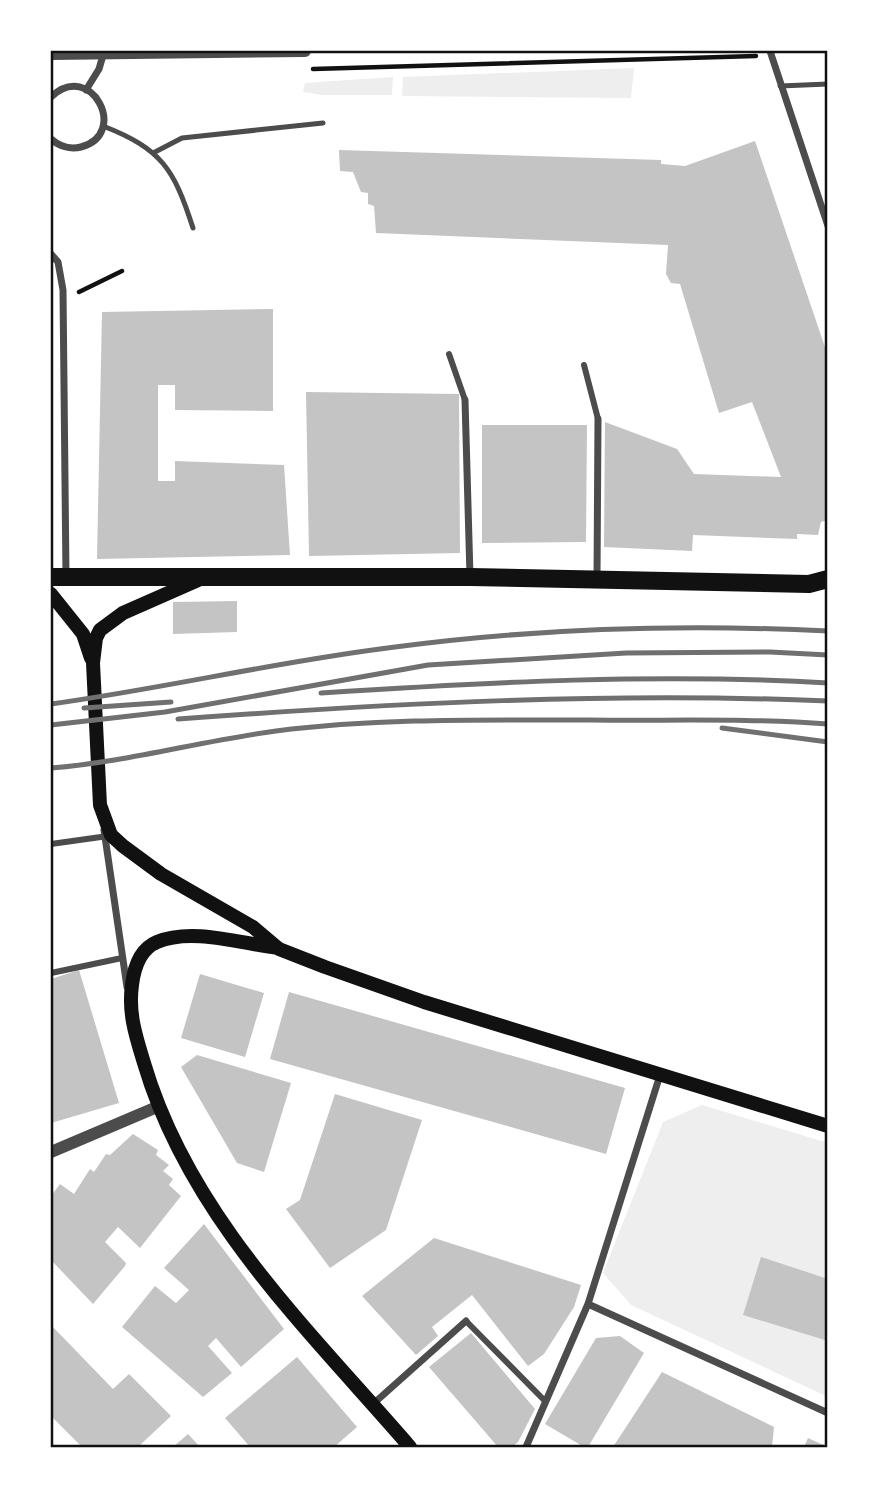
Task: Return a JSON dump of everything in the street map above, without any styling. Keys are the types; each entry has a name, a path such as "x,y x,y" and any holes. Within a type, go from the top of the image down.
{"main road":[{"path":"59,577 198,580 470,577 809,584 828,582"},
{"path":"198,580 143,601 112,619 96,638 93,663 101,810 108,836 137,858 253,928 279,949"},
{"path":"51,594 83,634 93,663"},
{"path":"410,1447 257,1271 226,1229 187,1167 157,1107 130,1002 137,964 145,951 158,942 190,937 279,949 424,1002 828,1126"}],"street":[{"path":"51,54 305,51"},
{"path":"86,90 104,52"},
{"path":"770,53 828,226"},
{"path":"51,97 66,87 86,90 101,105 103,126 92,142 83,147 63,147 51,139"},
{"path":"51,254 58,262 63,290 59,577"},
{"path":"449,354 465,400 470,577"},
{"path":"584,365 598,419 597,579"},
{"path":"51,844 108,836 122,958 130,1002"},
{"path":"51,973 122,958"},
{"path":"526,1447 588,1304 660,1074"},
{"path":"51,1152 157,1107"},
{"path":"588,1304 828,1413"},
{"path":"373,1405 466,1321 545,1401"}],"lane":[{"path":"780,86 828,84"},
{"path":"155,152 182,138 323,124"},
{"path":"103,126 155,152 174,178 193,228"}],"path":[{"path":"304,70 770,53"},
{"path":"62,329 74,321 77,292 122,271"}],"shaded area":[{"path":"634,68 631,98 402,96 403,77"},
{"path":"393,77 392,95 323,95 303,92 305,83"},
{"path":"702,1105 828,1143 828,1397 631,1305 603,1273 663,1122"}],"building":[{"path":"755,141 828,356 828,520 821,522 818,535 797,534 797,539 693,535 692,551 604,547 605,422 677,449 694,474 781,477 752,402 719,413 680,284 671,283 666,274 668,245 376,233 374,206 368,204 368,193 361,192 353,172 340,171 339,150 661,160 661,164 685,166"},
{"path":"273,309 273,411 175,410 175,385 158,385 158,481 175,481 175,461 284,465 290,555 97,559 102,312"},
{"path":"306,392 459,394 460,553 309,556"},
{"path":"482,425 587,425 586,542 482,543"},
{"path":"237,601 237,632 173,634 173,602"},
{"path":"79,970 119,1103 51,1123 51,979"},
{"path":"200,974 264,993 245,1057 181,1038"},
{"path":"289,992 625,1088 606,1154 270,1059"},
{"path":"197,1055 291,1083 264,1172 237,1163 181,1067"},
{"path":"335,1094 422,1120 386,1230 330,1268 286,1209 300,1200"},
{"path":"133,1134 158,1150 156,1155 169,1165 163,1171 173,1179 169,1185 181,1196 140,1248 118,1227 105,1242 126,1263 93,1304 51,1260 51,1196 60,1184 74,1194 90,1169 94,1172 106,1154 110,1155"},
{"path":"204,1224 284,1329 241,1367 216,1338 208,1346 232,1373 203,1397 122,1327 155,1286 176,1303 189,1290 164,1268"},
{"path":"434,1238 581,1285 574,1307 544,1354 528,1366 472,1295 432,1327 438,1336 416,1355 362,1296"},
{"path":"761,1257 828,1279 828,1341 743,1315"},
{"path":"51,1325 113,1389 129,1374 171,1416 138,1447 82,1447 51,1416"},
{"path":"471,1333 535,1409 518,1442 512,1447 498,1447 429,1367"},
{"path":"620,1336 644,1353 588,1447 584,1447 545,1424 596,1338"},
{"path":"297,1357 357,1427 334,1447 250,1447 225,1418"},
{"path":"662,1372 774,1427 772,1447 613,1447"},
{"path":"188,1434 200,1447 173,1447"},
{"path":"808,1438 828,1447 804,1447"}],"railway":[{"path":"51,704 352,653 449,641 611,629 828,631"},
{"path":"51,725 165,712 428,665 626,653 770,652 828,655"},
{"path":"321,693 511,682 638,679 828,683"},
{"path":"178,719 503,701 665,698 828,701"},
{"path":"84,708 171,702"},
{"path":"51,768 108,761 276,731 354,724 511,720 739,720 828,724"},
{"path":"722,728 828,742"}]}
